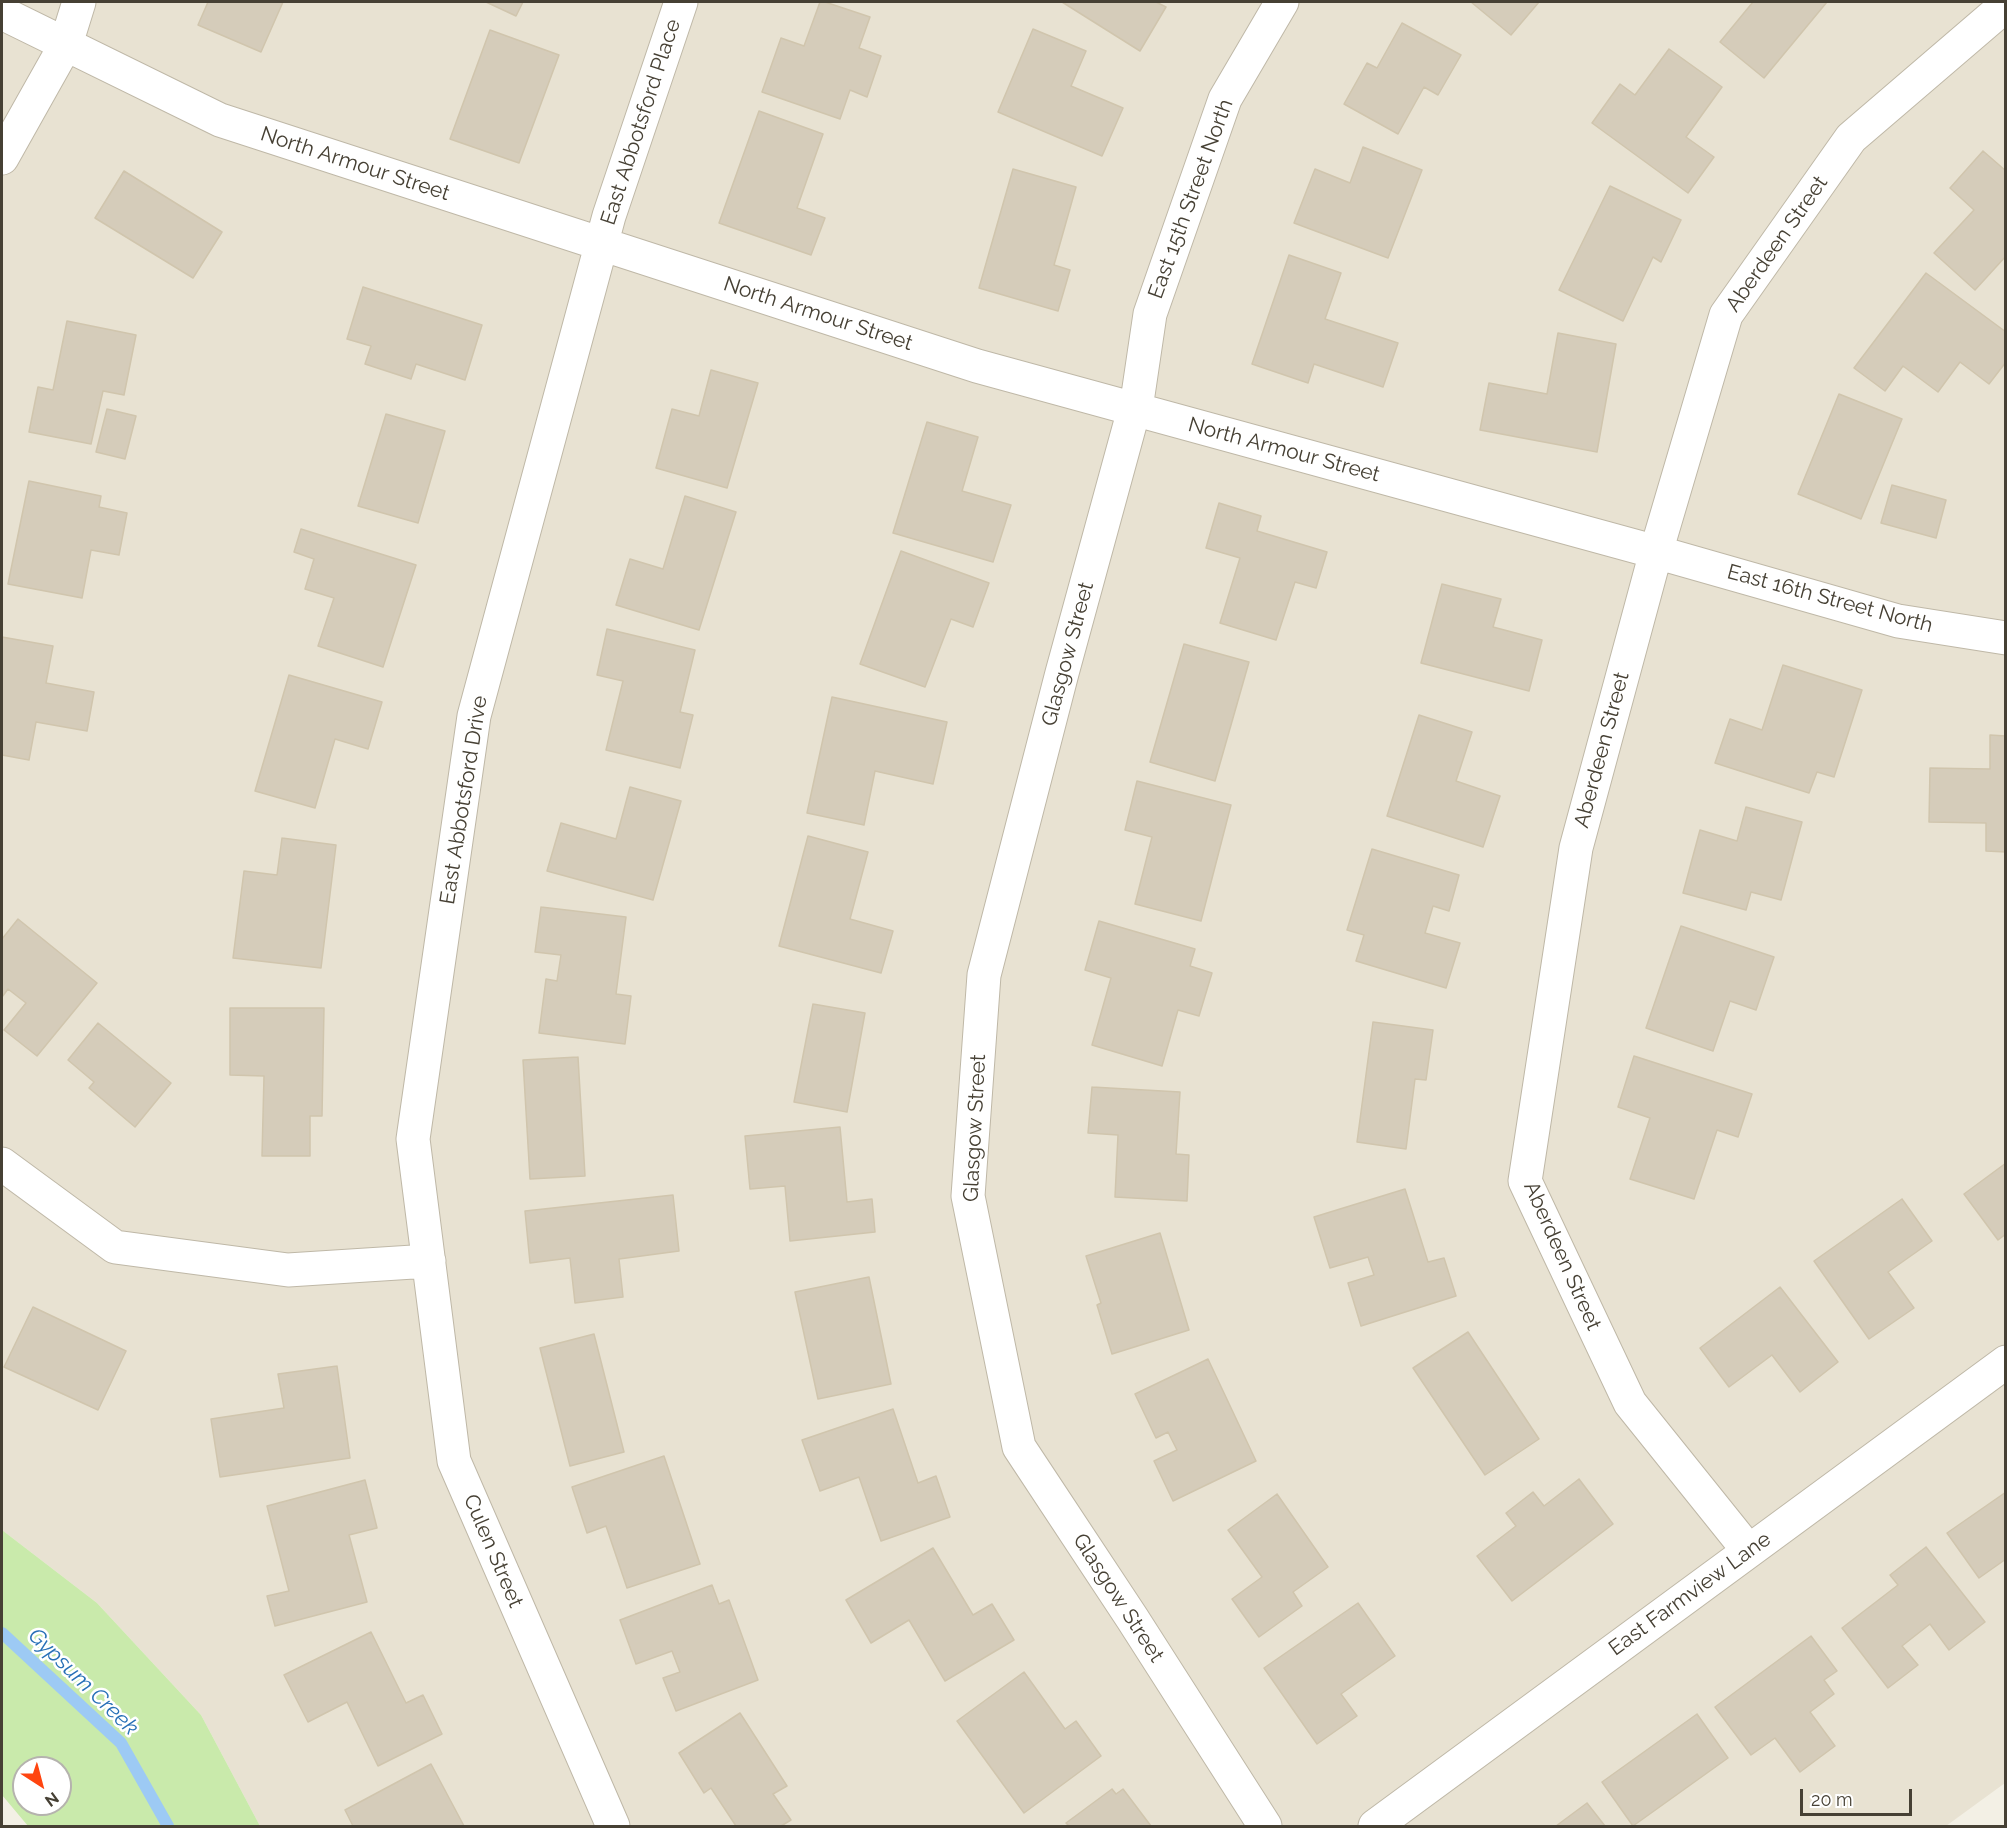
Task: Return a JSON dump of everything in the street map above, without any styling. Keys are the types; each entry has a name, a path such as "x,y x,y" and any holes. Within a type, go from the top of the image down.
{"street":[{"path":"2,158 66,44 80,2"},
{"name":"East Abbotsford Place","path":"602,243 681,2"},
{"name":"East 15th Street North","path":"1135,409 1150,314 1225,99 1282,2"},
{"name":"Aberdeen Street","path":"1748,1550 1630,1403 1525,1181 1576,848 1656,552 1726,315 1851,138 2006,5"},
{"name":"North Armour Street","path":"2,13 220,120 977,366 1656,552"},
{"name":"East Abbotsford Drive","path":"429,1261 413,1139 474,716 602,243"},
{"name":"Glasgow Street","path":"1135,409 1059,685 984,975 968,1196 1019,1447 1132,1618 1265,1827"},
{"name":"East 16th Street North","path":"1656,552 1898,621 2006,638"},
{"path":"2,1164 115,1247 288,1270 429,1261"},
{"name":"Culen Street","path":"429,1261 454,1461 613,1827"},
{"name":"East Farmview Lane","path":"1375,1827 2006,1362"}],"shaded area":[{"path":"2,2 2005,2 2005,1783 1946,1826 260,1826 201,1715 97,1603 2,1530"}],"green space":[{"path":"2,1530 97,1603 201,1715 260,1826 28,1826 20,1816 72,1816 72,1756 12,1756 12,1807 2,1795"}],"building":[{"path":"208,2 283,2 261,52 198,25"},
{"path":"486,2 523,2 516,16"},
{"path":"820,2 870,17 859,48 881,56 867,97 850,90 840,119 762,92 781,38 804,46"},
{"path":"1062,2 1156,2 1166,7 1140,51"},
{"path":"1471,2 1539,2 1511,35"},
{"path":"1753,2 1827,2 1764,78 1720,42"},
{"path":"1402,23 1461,55 1438,95 1424,87 1398,134 1344,104 1367,63 1377,68"},
{"path":"1033,29 1086,51 1071,86 1123,108 1102,156 998,112"},
{"path":"490,30 559,55 519,163 450,139"},
{"path":"1669,49 1722,87 1686,137 1714,157 1688,193 1592,123 1620,84 1635,95"},
{"path":"759,111 823,134 797,208 825,218 811,255 719,223"},
{"path":"1363,147 1422,170 1388,258 1294,223 1315,169 1350,183"},
{"path":"1983,151 2006,171 2006,256 1975,290 1934,253 1974,210 1950,188"},
{"path":"1013,169 1076,187 1054,265 1070,270 1058,311 979,288"},
{"path":"124,171 222,232 193,278 95,218"},
{"path":"1610,186 1681,220 1661,262 1653,257 1623,321 1559,290"},
{"path":"1289,255 1341,273 1325,319 1398,343 1383,387 1314,364 1308,383 1252,364"},
{"path":"1926,273 2006,332 2006,362 1989,384 1960,362 1938,392 1903,366 1885,391 1854,368"},
{"path":"363,287 482,325 465,380 416,364 411,379 365,364 371,346 347,339"},
{"path":"67,321 136,335 124,395 103,391 91,444 29,432 38,387 53,390"},
{"path":"1558,333 1616,344 1597,452 1480,430 1489,383 1547,394"},
{"path":"711,370 758,383 727,488 656,468 672,409 699,416"},
{"path":"1839,394 1902,419 1861,519 1798,494"},
{"path":"107,409 136,416 125,459 96,452"},
{"path":"386,414 445,431 418,523 358,506"},
{"path":"927,422 978,437 962,491 1011,505 993,562 893,533"},
{"path":"29,481 101,496 99,507 127,513 119,555 91,550 82,598 8,584"},
{"path":"1892,485 1946,500 1936,538 1881,523"},
{"path":"685,496 736,512 699,630 616,605 630,559 663,569"},
{"path":"1219,503 1261,516 1257,531 1327,552 1316,588 1295,582 1276,640 1220,623 1240,558 1206,548"},
{"path":"301,529 416,565 383,667 318,646 334,598 305,589 314,559 294,552"},
{"path":"901,551 989,583 973,627 951,619 925,687 860,664"},
{"path":"1442,584 1501,599 1493,627 1542,640 1529,691 1421,663"},
{"path":"607,629 695,650 680,712 693,715 680,768 606,750 623,681 597,675"},
{"path":"2,637 53,646 46,683 94,692 87,731 36,722 29,760 2,755"},
{"path":"1184,644 1249,662 1215,781 1150,762"},
{"path":"1783,665 1862,690 1834,777 1817,772 1809,793 1715,763 1730,719 1762,730"},
{"path":"289,675 382,702 368,749 335,739 315,808 255,791"},
{"path":"832,697 947,722 933,784 875,771 864,825 807,813"},
{"path":"1419,715 1472,732 1456,781 1500,796 1483,847 1387,816"},
{"path":"1990,735 2006,736 2006,852 1986,851 1986,823 1929,822 1930,768 1990,769"},
{"path":"1137,781 1231,805 1201,921 1135,904 1152,837 1125,830"},
{"path":"630,787 681,801 653,900 547,871 561,823 616,839"},
{"path":"1746,807 1802,822 1781,900 1751,892 1746,910 1683,893 1700,830 1737,841"},
{"path":"808,836 868,852 850,919 893,931 881,973 779,946"},
{"path":"282,838 336,845 321,968 233,958 244,871 277,875"},
{"path":"1372,849 1459,875 1449,911 1433,906 1425,933 1460,943 1446,988 1356,961 1364,935 1347,930"},
{"path":"541,907 626,917 616,994 631,996 625,1044 539,1033 546,979 557,981 561,955 535,952"},
{"path":"18,919 97,983 37,1056 4,1030 26,1003 8,989 2,997 2,939"},
{"path":"1099,921 1195,949 1190,966 1212,973 1199,1016 1178,1010 1162,1066 1092,1045 1111,978 1085,970"},
{"path":"1681,926 1774,957 1756,1010 1730,1001 1713,1051 1646,1028"},
{"path":"813,1004 865,1013 847,1112 794,1102"},
{"path":"230,1008 324,1008 322,1116 310,1116 310,1156 262,1156 264,1076 230,1075"},
{"path":"1373,1022 1433,1030 1426,1080 1415,1079 1406,1149 1357,1142"},
{"path":"98,1023 171,1083 135,1127 89,1088 94,1082 68,1060"},
{"path":"1634,1056 1752,1094 1738,1137 1717,1130 1694,1199 1630,1179 1650,1118 1618,1107"},
{"path":"578,1057 585,1176 530,1179 523,1060"},
{"path":"1092,1087 1180,1092 1176,1154 1189,1155 1187,1201 1115,1197 1118,1135 1088,1133"},
{"path":"840,1127 847,1202 872,1199 875,1232 790,1241 785,1186 750,1189 745,1136"},
{"path":"2006,1163 2006,1234 1998,1240 1964,1194"},
{"path":"1405,1189 1428,1262 1444,1258 1456,1296 1361,1326 1348,1283 1374,1275 1368,1257 1330,1268 1314,1217"},
{"path":"673,1195 679,1251 619,1259 623,1297 575,1303 570,1258 530,1263 525,1211"},
{"path":"1902,1199 1932,1241 1888,1272 1914,1308 1869,1339 1814,1261"},
{"path":"1160,1233 1189,1330 1112,1354 1097,1305 1101,1303 1086,1256"},
{"path":"869,1277 891,1384 818,1399 795,1292"},
{"path":"1780,1287 1838,1362 1800,1392 1772,1355 1729,1387 1700,1348"},
{"path":"33,1307 126,1351 98,1410 4,1367"},
{"path":"1468,1332 1539,1439 1485,1475 1413,1368"},
{"path":"594,1334 624,1452 570,1466 540,1348"},
{"path":"1208,1359 1256,1461 1173,1501 1154,1461 1177,1450 1168,1432 1156,1438 1135,1394"},
{"path":"337,1366 350,1458 220,1477 211,1419 284,1408 278,1374"},
{"path":"893,1409 918,1483 936,1476 950,1517 881,1541 859,1477 820,1491 802,1440"},
{"path":"664,1456 700,1564 627,1588 606,1526 587,1533 572,1487"},
{"path":"1579,1479 1613,1524 1512,1601 1477,1556 1516,1526 1506,1513 1533,1492 1544,1506"},
{"path":"365,1480 377,1528 349,1535 367,1602 275,1626 267,1596 289,1591 267,1506"},
{"path":"2006,1492 2006,1559 1979,1578 1947,1533"},
{"path":"1277,1494 1328,1567 1293,1592 1302,1606 1259,1637 1232,1599 1262,1577 1228,1530"},
{"path":"1926,1547 1985,1622 1949,1650 1930,1624 1902,1646 1918,1665 1888,1688 1842,1628 1898,1585 1890,1575"},
{"path":"933,1548 973,1615 992,1604 1014,1640 945,1681 909,1620 871,1643 846,1600"},
{"path":"712,1585 719,1604 729,1600 758,1680 676,1711 663,1678 680,1672 672,1651 636,1664 620,1620"},
{"path":"1358,1603 1395,1656 1341,1694 1357,1716 1317,1744 1264,1668"},
{"path":"371,1632 406,1703 423,1695 442,1734 378,1766 347,1702 308,1722 284,1675"},
{"path":"1811,1636 1837,1671 1824,1680 1834,1694 1810,1712 1835,1746 1800,1772 1775,1738 1751,1755 1715,1707"},
{"path":"1024,1672 1065,1729 1076,1721 1101,1756 1024,1813 957,1721"},
{"path":"740,1713 787,1786 773,1794 791,1820 781,1826 736,1826 711,1788 704,1793 679,1753"},
{"path":"1697,1714 1728,1758 1633,1826 1602,1782"},
{"path":"431,1764 464,1826 353,1826 345,1810"},
{"path":"1112,1789 1116,1794 1123,1789 1151,1826 1069,1826 1066,1823"},
{"path":"1587,1803 1605,1826 1556,1826"}],"waterway":[{"name":"Gypsum Creek","path":"2,1633 121,1743 168,1826"}]}
